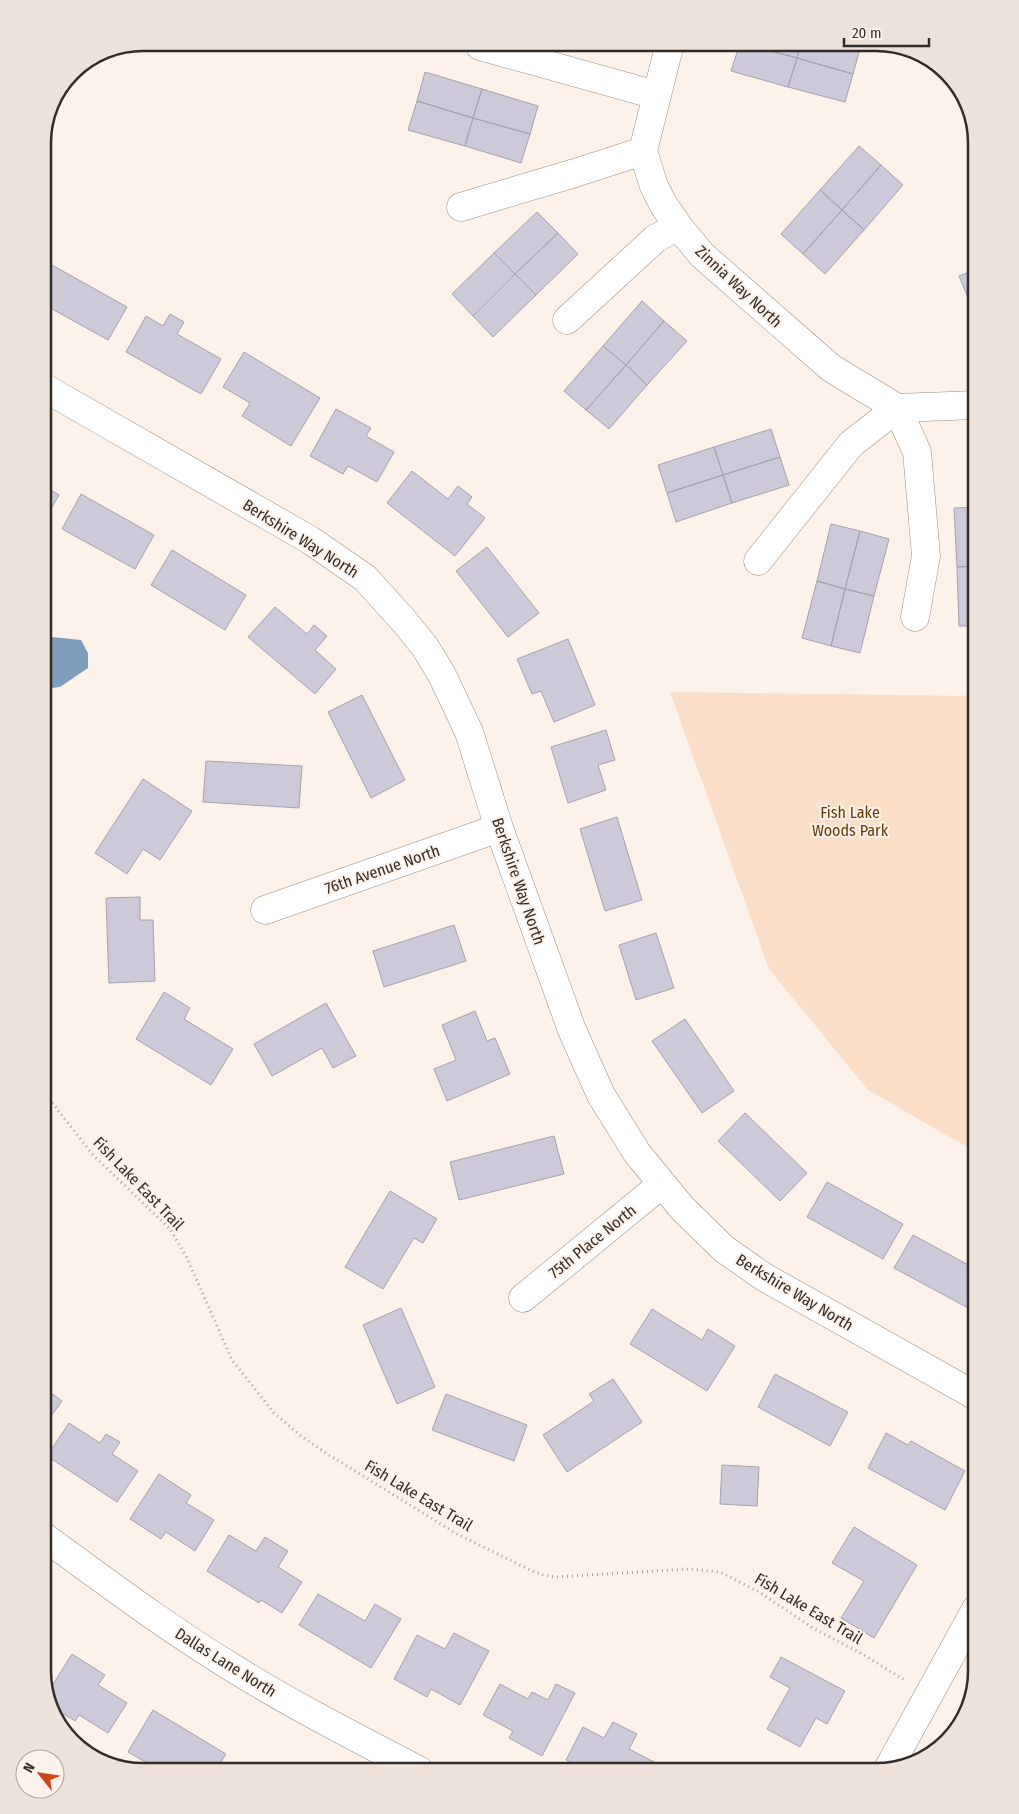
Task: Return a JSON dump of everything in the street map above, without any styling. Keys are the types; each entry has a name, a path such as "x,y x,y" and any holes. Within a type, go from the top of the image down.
{"street":[{"path":"498,51 656,95"},
{"path":"461,207 575,174 643,151 668,51"},
{"name":"Zinnia Way North","path":"643,151 654,186 663,204 702,255 831,368 897,408"},
{"path":"567,320 655,240 678,226"},
{"name":"Berkshire Way North","path":"51,392 310,540 365,578 404,620 425,647 442,675 469,732 499,828 572,1030 601,1095 638,1153 682,1208 724,1249 764,1277 968,1392"},
{"path":"758,561 851,444 897,408 968,405"},
{"path":"897,408 917,452 918,462 926,556 915,617"},
{"name":"76th Avenue North","path":"265,910 499,828"},
{"name":"75th Place North","path":"523,1298 662,1184"},
{"name":"Dallas Lane North","path":"51,1542 232,1668 323,1721 404,1763"},
{"path":"892,1761 968,1624"}],"path":[{"name":"Fish Lake East Trail","path":"51,1101 93,1155 170,1229 187,1258 232,1360 274,1413 301,1436 457,1534 537,1572 556,1577 689,1569 720,1572 759,1592 813,1628 864,1655 929,1695"}],"green space":[{"name":"Fish Lake Woods Park","path":"670,692 968,696 968,1147 868,1090 769,969"}],"water":[{"path":"51,638 81,640 88,653 88,668 60,687 51,688"}],"building":[{"path":"737,51 770,51 797,58 788,87 731,71"},
{"path":"771,51 799,51 797,58"},
{"path":"799,51 859,51 853,74 797,58"},
{"path":"797,58 853,74 845,102 788,87"},
{"path":"425,72 482,89 473,118 417,101"},
{"path":"482,89 538,106 530,134 473,118"},
{"path":"417,101 473,118 465,146 408,130"},
{"path":"473,118 530,134 521,163 465,146"},
{"path":"859,146 881,165 842,210 820,190"},
{"path":"881,165 903,185 864,230 842,210"},
{"path":"820,190 842,210 803,254 781,234"},
{"path":"842,210 864,230 825,274 803,254"},
{"path":"537,212 558,233 515,274 494,253"},
{"path":"558,233 578,254 536,295 515,274"},
{"path":"494,253 515,274 473,316 452,294"},
{"path":"52,265 127,307 108,340 51,308"},
{"path":"968,272 968,298 959,276"},
{"path":"515,274 536,295 493,337 473,316"},
{"path":"642,301 664,321 626,365 603,346"},
{"path":"170,314 184,322 177,334 221,359 201,394 126,352 146,316 163,326"},
{"path":"664,321 687,341 647,385 626,365"},
{"path":"603,346 626,365 586,410 564,391"},
{"path":"244,352 320,398 291,446 242,416 250,403 223,387"},
{"path":"626,365 647,385 609,429 586,410"},
{"path":"336,409 371,428 366,436 394,452 377,482 348,466 343,474 310,456"},
{"path":"771,429 780,457 723,475 714,447"},
{"path":"714,447 723,475 667,493 658,465"},
{"path":"780,457 789,485 732,503 723,475"},
{"path":"412,471 448,499 458,486 472,497 467,504 485,518 455,556 387,503"},
{"path":"723,475 732,503 676,522 667,493"},
{"path":"51,490 59,495 51,509"},
{"path":"81,494 154,535 135,569 62,529"},
{"path":"968,507 968,566 957,567 954,508"},
{"path":"831,524 860,531 845,589 817,581"},
{"path":"860,531 889,539 874,596 845,589"},
{"path":"487,547 539,613 508,637 456,571"},
{"path":"172,550 246,595 225,630 151,585"},
{"path":"968,566 968,626 959,626 957,567"},
{"path":"817,581 845,589 831,646 802,638"},
{"path":"845,589 874,596 860,653 831,646"},
{"path":"275,607 307,634 314,625 327,636 315,650 336,669 315,694 248,637"},
{"path":"568,639 595,705 554,722 541,691 532,694 517,659"},
{"path":"362,695 405,780 371,798 328,712"},
{"path":"606,730 615,760 598,765 606,790 568,803 551,747"},
{"path":"206,761 302,766 299,808 203,802"},
{"path":"143,779 192,811 160,860 143,849 127,874 95,853"},
{"path":"617,817 642,900 605,911 580,829"},
{"path":"140,897 140,920 153,920 155,981 109,983 106,898"},
{"path":"454,925 466,961 384,987 373,951"},
{"path":"656,933 674,988 636,1000 619,945"},
{"path":"164,992 190,1008 184,1019 233,1049 211,1085 136,1039"},
{"path":"326,1003 356,1056 333,1068 322,1048 272,1076 254,1044"},
{"path":"475,1011 487,1041 495,1038 510,1074 447,1101 434,1069 456,1060 442,1025"},
{"path":"685,1019 734,1091 702,1113 652,1041"},
{"path":"745,1113 807,1173 780,1201 718,1141"},
{"path":"554,1136 564,1174 459,1200 450,1162"},
{"path":"827,1182 903,1224 883,1259 807,1217"},
{"path":"390,1191 437,1219 423,1243 414,1238 383,1289 345,1267"},
{"path":"913,1235 968,1265 968,1308 894,1268"},
{"path":"401,1308 435,1387 397,1404 363,1325"},
{"path":"652,1309 702,1340 708,1329 735,1346 707,1391 630,1344"},
{"path":"775,1374 848,1412 830,1446 758,1407"},
{"path":"613,1379 642,1422 567,1472 543,1435 594,1401 589,1394"},
{"path":"51,1393 62,1401 51,1416"},
{"path":"446,1394 527,1425 514,1461 432,1430"},
{"path":"69,1423 100,1443 106,1434 120,1442 112,1454 138,1471 117,1502 51,1459 51,1450"},
{"path":"886,1433 908,1445 911,1441 965,1471 945,1510 868,1468"},
{"path":"722,1465 759,1467 757,1506 720,1504"},
{"path":"159,1474 191,1495 186,1503 214,1520 195,1551 166,1532 161,1539 130,1519"},
{"path":"854,1527 917,1565 874,1638 841,1618 864,1581 832,1563"},
{"path":"229,1535 256,1551 265,1537 288,1551 278,1567 302,1582 282,1613 261,1600 259,1603 207,1571"},
{"path":"318,1594 365,1621 375,1604 401,1619 371,1668 299,1625"},
{"path":"454,1633 489,1651 460,1705 431,1689 427,1697 394,1679 417,1635 445,1649"},
{"path":"72,1654 105,1675 98,1685 127,1703 108,1733 79,1715 75,1721 62,1713 54,1695 52,1685"},
{"path":"781,1657 845,1691 827,1724 816,1718 800,1747 767,1729 790,1688 770,1677"},
{"path":"500,1684 528,1699 532,1692 548,1700 556,1684 575,1693 542,1756 509,1738 513,1731 483,1715"},
{"path":"153,1710 226,1754 220,1763 147,1763 128,1752"},
{"path":"613,1722 637,1734 629,1749 656,1763 572,1763 566,1760 583,1727 604,1738"}]}
